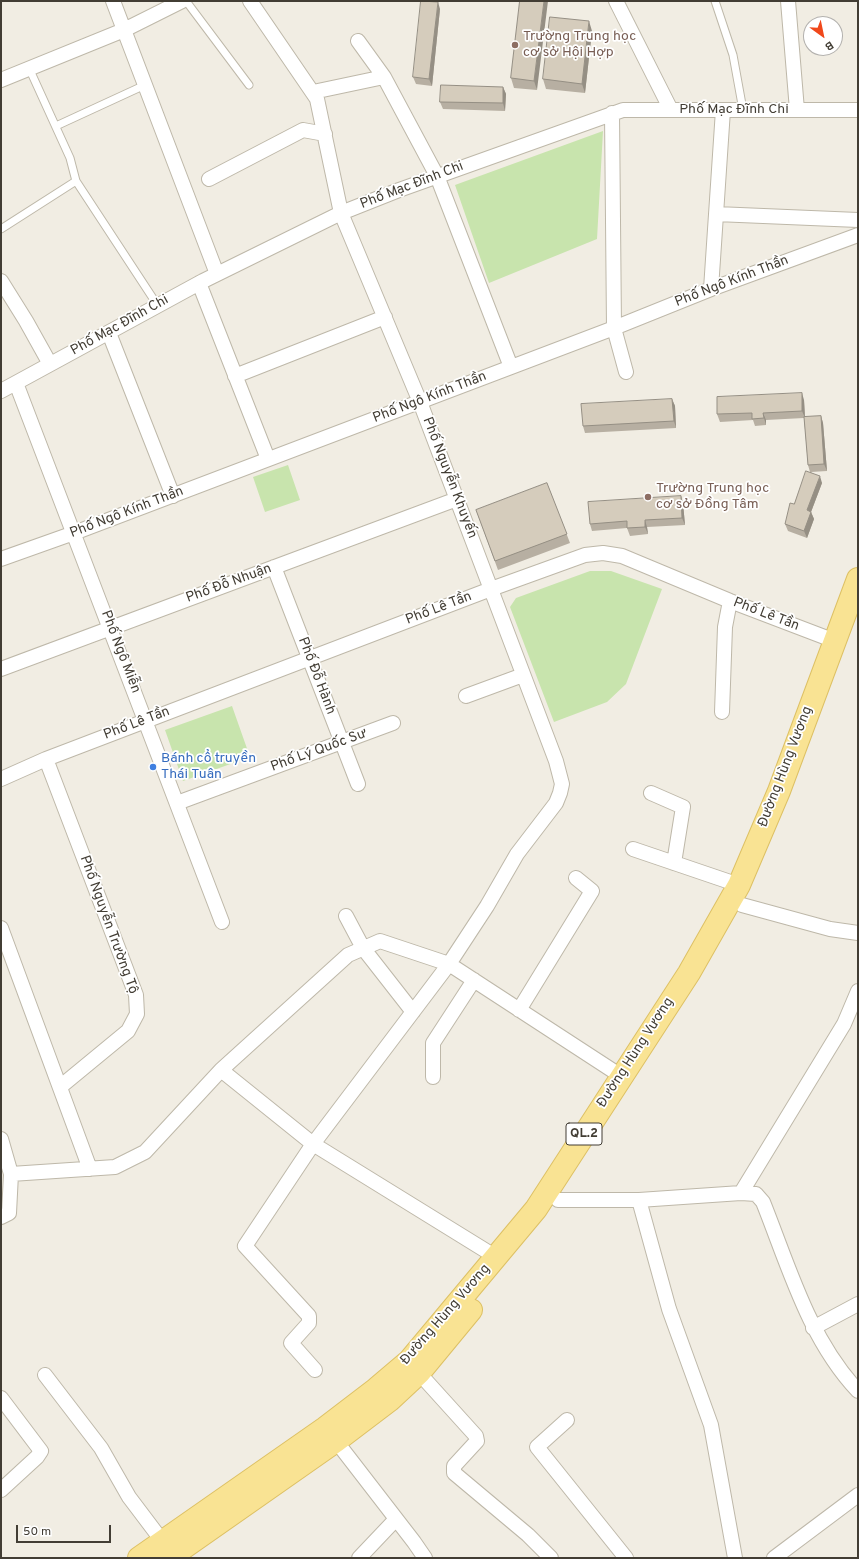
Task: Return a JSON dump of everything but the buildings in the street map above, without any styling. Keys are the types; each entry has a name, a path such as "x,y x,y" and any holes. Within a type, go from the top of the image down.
{"main road":[{"name":"Đường Hùng Vương","path":"139,1558 166,1550 336,1441 390,1400 420,1373 548,1216 702,978 737,898 779,791 858,579"},
{"name":"Đường Hùng Vương","path":"166,1550 325,1428 409,1361 536,1209 737,898 791,797 858,621"}],"street":[{"path":"113,1 217,274"},
{"path":"1,80 124,30 182,1"},
{"name":"Phố Nguyễn Khuyến","path":"250,1 317,99 341,213 420,402 558,766 562,784 556,803 517,854 487,906 449,964 313,1144 245,1246 309,1316 309,1323 291,1343 315,1370"},
{"path":"616,1 671,110"},
{"path":"788,1 797,110"},
{"path":"358,41 384,77 437,176 511,367"},
{"path":"313,92 384,77"},
{"name":"Phố Mạc Đĩnh Chi","path":"1,391 199,283 341,213 437,176 623,110 858,110"},
{"path":"711,289 722,110"},
{"path":"612,114 614,328 626,372"},
{"path":"209,179 303,130 325,134"},
{"path":"716,214 858,220"},
{"name":"Phố Ngô Kính Thần","path":"1,559 172,496 614,328 711,289 858,235"},
{"path":"1,281 26,320 50,364"},
{"path":"199,283 268,459"},
{"path":"235,376 385,317"},
{"path":"109,333 172,496"},
{"name":"Phố Ngô Miễn","path":"16,382 222,922"},
{"name":"Phố Đỗ Nhuận","path":"1,669 457,499"},
{"name":"Phố Lê Tần","path":"1,779 46,759 146,720 491,589 585,555 603,553 622,556 730,601 834,641"},
{"name":"Phố Đỗ Hành","path":"274,568 358,784"},
{"path":"722,712 725,627 730,601"},
{"path":"466,696 523,675"},
{"name":"Phố Lý Quốc Sư","path":"177,803 393,723"},
{"name":"Phố Nguyễn Trường Tộ","path":"46,759 136,995 137,1014 128,1031 60,1086"},
{"path":"651,793 682,806 674,863"},
{"path":"633,849 674,863 737,898 830,929 858,933"},
{"path":"519,1010 592,891 576,878"},
{"path":"346,916 362,948 413,1012"},
{"path":"1,928 90,1169"},
{"path":"11,1174 115,1167 144,1152 221,1070 348,955 380,940 449,964 621,1076"},
{"path":"432,1076 433,1043 474,980"},
{"path":"741,1193 844,1024 858,991"},
{"path":"221,1070 313,1144 496,1257"},
{"path":"1,1139 11,1174 9,1213 1,1217"},
{"path":"558,1200 639,1200 741,1193 756,1194 763,1202 813,1328 845,1377 858,1391"},
{"path":"639,1200 669,1309 711,1425 734,1558"},
{"path":"813,1328 858,1304"},
{"path":"420,1373 476,1436 476,1441 454,1466 454,1473 528,1535 550,1558"},
{"path":"45,1375 101,1448 129,1497 166,1550"},
{"path":"1,1398 41,1451 37,1457 1,1490"},
{"path":"567,1420 537,1447 626,1558"},
{"path":"336,1441 424,1558"},
{"path":"774,1558 858,1494"},
{"path":"359,1558 396,1519"}],"lane":[{"path":"186,1 249,85"},
{"path":"715,1 733,55 743,110"},
{"path":"29,68 70,158 76,182 158,306"},
{"path":"56,126 145,85"},
{"path":"1,229 76,182"}],"green space":[{"path":"603,131 597,239 489,283 455,185"},
{"path":"288,465 300,500 265,512 253,477"},
{"path":"590,571 611,571 662,589 626,684 607,702 554,722 510,607 516,598"},
{"path":"232,706 250,757 183,781 165,730"}],"place":[{"name":"Trường Trung học cơ sở Hội Hợp","path":"515,45"},
{"name":"Trường Trung học cơ sở Đồng Tâm","path":"648,497"},
{"name":"Bánh cổ truyền Thái Tuân","path":"153,767"}]}
